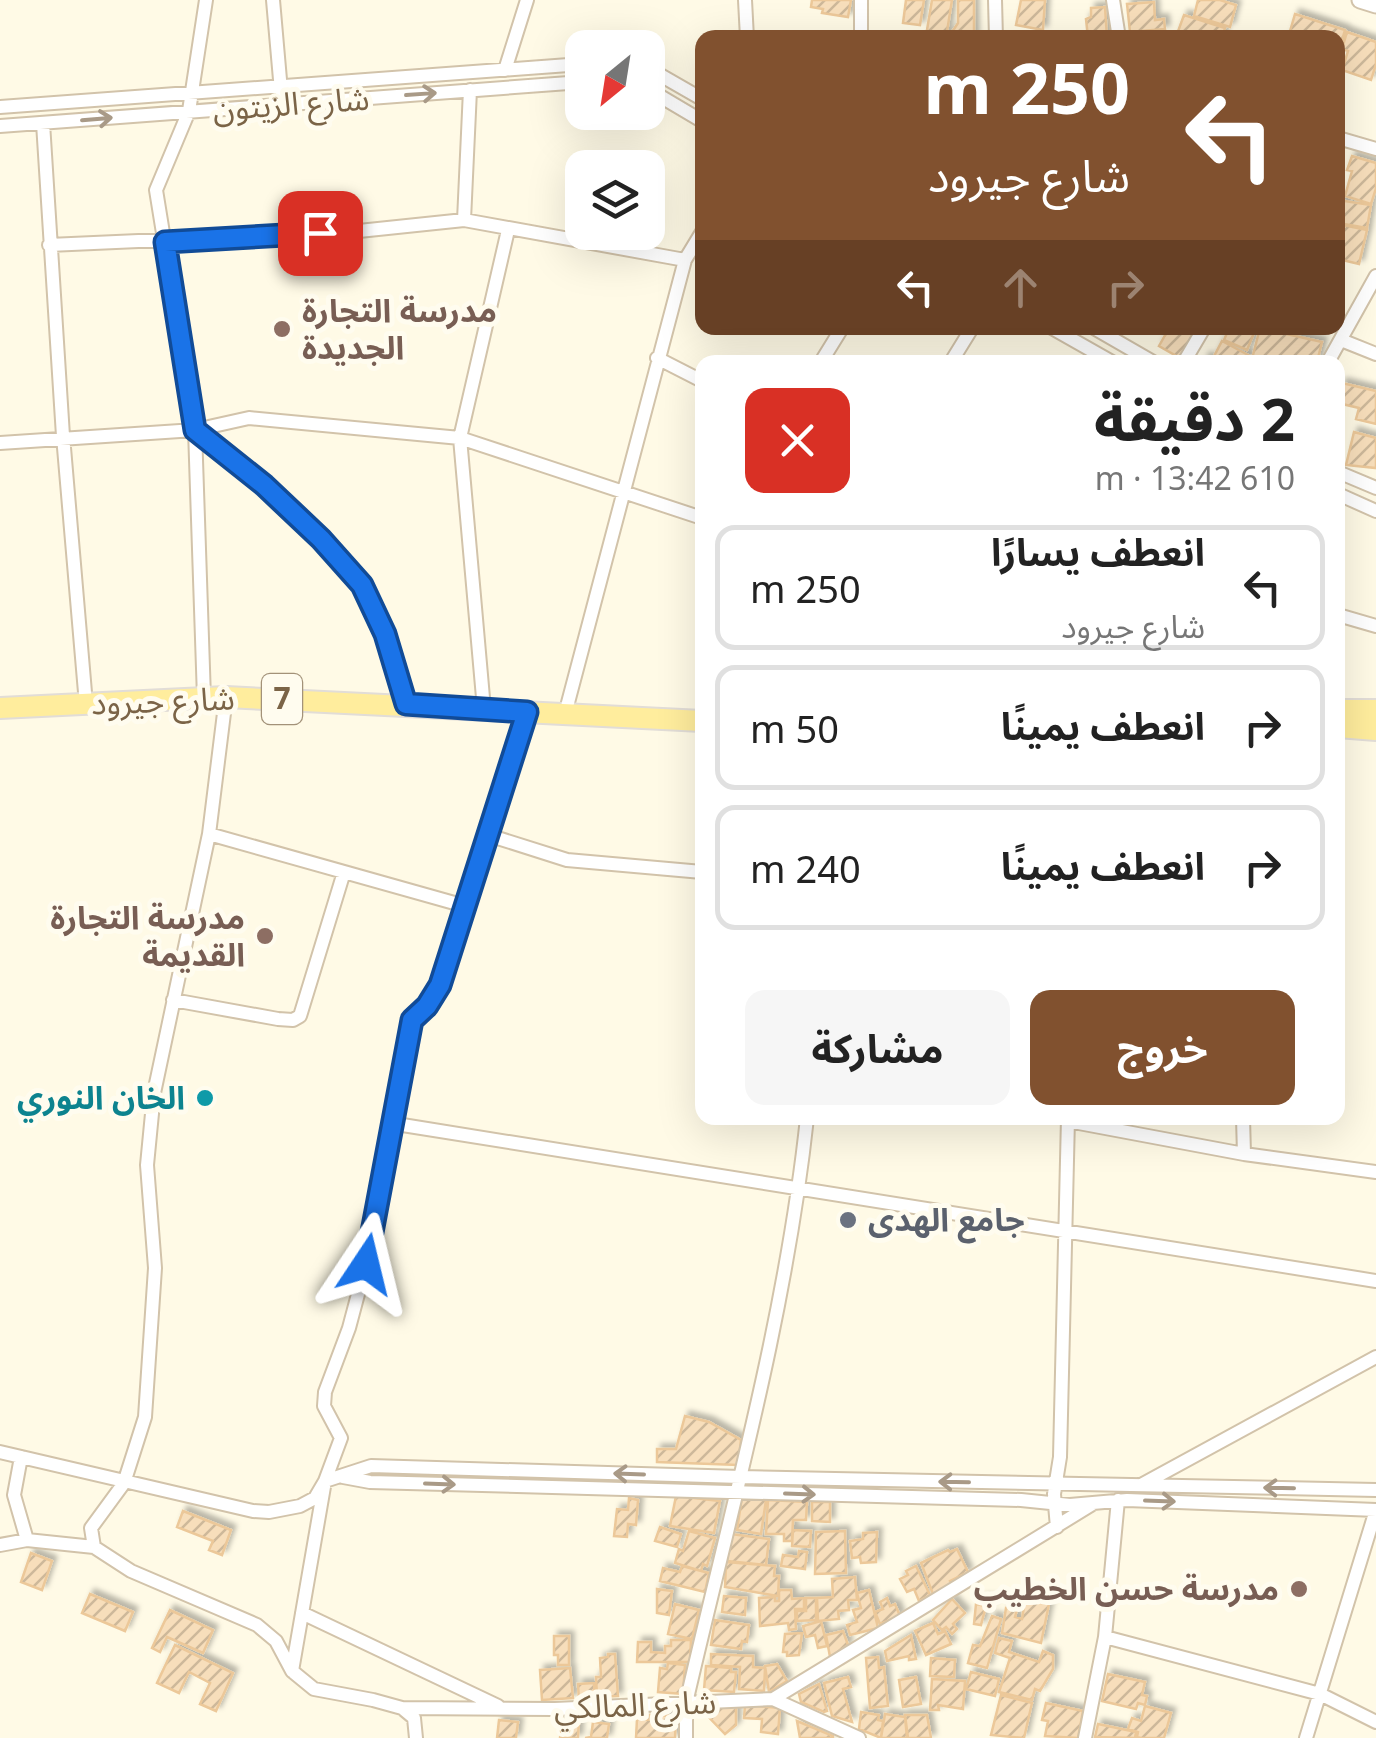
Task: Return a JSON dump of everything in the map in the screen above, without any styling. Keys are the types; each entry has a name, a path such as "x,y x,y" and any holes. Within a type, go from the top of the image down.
{"main road":[{"name":"شارع جيرود","path":"0,708 215,697 695,717"},
{"path":"1345,710 1376,710"},
{"path":"1345,728 1376,730"}],"street":[{"path":"94,1547 90,1528 124,1483 144,1417 156,1268 147,1165 154,1093 208,834 215,697 195,430 156,190 189,111 206,0"},
{"path":"273,0 282,104"},
{"path":"505,70 527,0"},
{"path":"745,0 747,30"},
{"path":"861,0 861,30"},
{"path":"995,0 996,30"},
{"path":"1112,0 1118,30"},
{"path":"1360,0 1376,4"},
{"name":"شارع الزيتون","path":"0,107 565,65"},
{"path":"665,78 695,95"},
{"name":"شارع الزيتون","path":"0,126 565,83"},
{"path":"464,220 470,90"},
{"path":"665,98 695,117"},
{"path":"43,123 63,436 86,704"},
{"path":"1345,140 1376,149"},
{"path":"49,244 359,231 464,220 685,260"},
{"path":"484,709 460,438 508,230"},
{"path":"565,714 685,260 695,244"},
{"path":"1345,335 1375,281"},
{"path":"1064,335 1100,355"},
{"path":"1106,335 1141,355"},
{"path":"1332,355 1345,335"},
{"path":"1342,340 1376,354"},
{"path":"658,358 695,376"},
{"path":"0,442 195,430 249,418 460,438 695,516"},
{"path":"195,430 264,485 362,585 385,634 406,704"},
{"path":"1345,475 1376,488"},
{"path":"1345,497 1376,511"},
{"path":"1345,617 1376,626"},
{"path":"0,1452 124,1483 269,1512 300,1506 315,1498 341,1438 324,1406 325,1392 349,1328 366,1264 412,1020 440,985 527,712"},
{"path":"208,834 465,906"},
{"path":"488,835 567,860 695,871"},
{"path":"173,1000 278,1019 293,1020 300,1016 344,872"},
{"path":"390,1123 1376,1281"},
{"path":"686,1738 686,1703 741,1478 800,1188 807,1125"},
{"path":"1057,1527 1068,1125"},
{"path":"1098,1125 1244,1154 1376,1172"},
{"path":"1242,1125 1244,1154"},
{"path":"1140,1486 1376,1356"},
{"path":"21,1457 14,1495 27,1540"},
{"path":"325,1481 371,1466 741,1478 1376,1490"},
{"path":"344,1477 370,1482 1055,1504 1118,1500 1376,1510 1306,1738"},
{"path":"292,1671 325,1481"},
{"path":"1094,1484 1094,1503"},
{"path":"1084,1738 1105,1637 1118,1500"},
{"path":"773,1698 1094,1503"},
{"path":"0,1532 27,1540 94,1547 130,1570 257,1625 276,1641 292,1671"},
{"path":"0,1545 27,1540"},
{"path":"302,1613 505,1709"},
{"path":"1105,1637 1320,1694 1376,1722"},
{"name":"شارع المالكي","path":"292,1671 314,1689 402,1708 505,1709 773,1698 858,1738"},
{"path":"402,1708 414,1718 416,1738"}],"building":[{"path":"812,0 851,0 848,17 822,13 823,9 811,7"},
{"path":"906,0 924,0 920,25 903,23"},
{"path":"932,0 952,0 947,30 927,30"},
{"path":"958,0 974,0 974,30 953,30 958,23"},
{"path":"1021,0 1045,0 1043,30 1016,25"},
{"path":"1198,0 1236,5 1230,27 1194,16"},
{"path":"1154,2 1155,20 1164,19 1165,29 1130,30 1127,4"},
{"path":"1105,7 1106,30 1087,30 1086,19 1091,17 1091,8"},
{"path":"1295,14 1345,30 1290,30"},
{"path":"1184,15 1225,28 1224,30 1178,30"},
{"path":"1347,32 1376,42 1371,80 1345,71"},
{"path":"1352,156 1376,163 1376,188 1371,204 1345,196"},
{"path":"1345,201 1371,205 1367,228 1345,224"},
{"path":"1345,225 1367,230 1359,264 1345,261"},
{"path":"1165,335 1193,335 1182,355 1159,346"},
{"path":"1226,335 1253,335 1247,350 1224,340"},
{"path":"1258,335 1291,335 1322,342 1319,355 1253,355"},
{"path":"1222,341 1248,355 1215,355"},
{"path":"1345,384 1376,391 1376,424 1356,419 1359,408 1345,405"},
{"path":"1354,432 1376,438 1376,468 1346,465"},
{"path":"685,1416 709,1422 741,1440 738,1465 657,1462 657,1449 676,1449"},
{"path":"676,1496 720,1501 714,1533 670,1526"},
{"path":"742,1497 766,1500 761,1534 737,1530"},
{"path":"629,1498 638,1500 636,1525 628,1524 627,1537 614,1536 617,1509 628,1510"},
{"path":"768,1500 807,1502 806,1520 793,1520 792,1541 784,1541 784,1534 766,1534"},
{"path":"812,1502 830,1502 830,1522 812,1521"},
{"path":"183,1511 231,1530 222,1555 209,1550 213,1541 177,1527"},
{"path":"660,1527 681,1534 677,1547 655,1541"},
{"path":"793,1530 811,1531 810,1547 792,1546"},
{"path":"689,1531 715,1538 707,1566 703,1564 701,1571 675,1563"},
{"path":"845,1531 846,1573 815,1574 816,1532"},
{"path":"877,1532 876,1562 861,1563 860,1557 852,1558 850,1541 863,1539 863,1533"},
{"path":"731,1534 769,1539 766,1565 727,1561"},
{"path":"957,1549 968,1572 933,1594 921,1563"},
{"path":"799,1551 807,1552 805,1569 781,1566 783,1555 798,1557"},
{"path":"31,1553 52,1561 42,1590 21,1582"},
{"path":"726,1562 775,1566 778,1596 725,1587"},
{"path":"682,1566 709,1573 705,1592 660,1581 663,1568 680,1572"},
{"path":"916,1566 930,1595 919,1601 914,1589 907,1592 900,1579"},
{"path":"855,1577 857,1600 848,1600 849,1610 838,1611 839,1619 818,1621 817,1598 833,1597 832,1579"},
{"path":"657,1589 672,1591 669,1615 657,1613"},
{"path":"779,1590 791,1590 792,1599 804,1598 804,1609 795,1609 796,1629 789,1630 788,1623 760,1626 759,1598 775,1597 779,1601"},
{"path":"869,1590 878,1628 850,1635 847,1625 857,1622 853,1610 861,1608 857,1593"},
{"path":"90,1594 133,1612 125,1631 82,1613"},
{"path":"724,1596 746,1598 745,1615 722,1612"},
{"path":"806,1598 816,1598 816,1620 797,1621 797,1611 806,1611"},
{"path":"887,1598 900,1616 880,1624 875,1612 883,1609 880,1602"},
{"path":"952,1599 965,1613 953,1624 957,1629 952,1634 933,1620"},
{"path":"982,1599 992,1600 992,1606 986,1606 981,1625 974,1624 976,1604 981,1605"},
{"path":"1025,1601 1049,1604 1041,1643 1002,1633 1006,1608 1017,1610 1015,1617 1022,1619"},
{"path":"675,1604 699,1610 692,1639 668,1634"},
{"path":"170,1610 213,1630 203,1653 167,1637 160,1652 152,1648"},
{"path":"992,1616 1001,1619 987,1668 968,1663 973,1645 980,1646"},
{"path":"715,1620 749,1625 747,1642 742,1641 741,1649 711,1645"},
{"path":"821,1621 827,1646 818,1648 815,1635 806,1637 803,1626"},
{"path":"933,1623 938,1634 945,1631 951,1644 926,1655 915,1631"},
{"path":"843,1631 848,1645 830,1657 826,1635"},
{"path":"802,1633 799,1655 787,1656 783,1652 785,1634"},
{"path":"911,1635 916,1659 909,1660 909,1656 887,1661 885,1651"},
{"path":"554,1636 569,1636 569,1665 558,1665"},
{"path":"999,1638 1012,1641 1009,1652 1039,1662 1043,1651 1053,1655 1053,1669 1040,1691 1035,1689 1032,1700 999,1692 1010,1658 995,1653"},
{"path":"671,1640 691,1640 690,1662 637,1662 638,1642 651,1642 651,1652 665,1653"},
{"path":"175,1645 233,1673 216,1711 200,1704 210,1683 189,1672 179,1693 157,1683"},
{"path":"615,1654 618,1696 597,1697 600,1658"},
{"path":"711,1654 753,1656 753,1667 765,1668 764,1691 739,1689 740,1667 711,1665"},
{"path":"878,1657 879,1668 884,1667 888,1706 870,1708 866,1658"},
{"path":"931,1658 955,1660 954,1677 930,1676"},
{"path":"668,1663 685,1665 683,1694 658,1692 660,1668 667,1669"},
{"path":"777,1664 787,1681 769,1692 765,1666"},
{"path":"706,1666 736,1672 734,1692 704,1690"},
{"path":"570,1668 573,1698 542,1700 540,1670"},
{"path":"971,1672 999,1679 995,1696 966,1689"},
{"path":"1108,1674 1145,1682 1145,1705 1138,1703 1136,1709 1102,1701"},
{"path":"848,1677 851,1687 843,1689 852,1722 832,1716 824,1683"},
{"path":"916,1677 921,1704 903,1707 899,1680"},
{"path":"932,1679 965,1681 963,1709 938,1705 939,1710 930,1710"},
{"path":"594,1683 595,1700 579,1701 578,1684"},
{"path":"819,1684 827,1711 824,1712 801,1702 799,1694"},
{"path":"1001,1695 1032,1703 1024,1738 991,1735"},
{"path":"1046,1703 1083,1711 1078,1738 1045,1736 1048,1721 1042,1720"},
{"path":"736,1704 736,1725 725,1734 699,1707"},
{"path":"745,1705 780,1708 778,1734 761,1732 762,1719 744,1718"},
{"path":"1145,1706 1171,1713 1164,1738 1137,1737 1138,1732 1128,1729 1132,1718 1141,1721"},
{"path":"861,1712 879,1715 878,1720 883,1721 881,1738 859,1729"},
{"path":"885,1714 905,1717 907,1738 881,1738"},
{"path":"650,1715 676,1716 675,1738 636,1738 637,1719 650,1720"},
{"path":"905,1715 927,1715 931,1738 908,1738"},
{"path":"562,1719 579,1721 578,1738 560,1738"},
{"path":"499,1720 518,1722 516,1738 497,1738"},
{"path":"797,1721 833,1736 833,1738 800,1738"},
{"path":"593,1722 609,1724 607,1738 585,1738 591,1737"},
{"path":"1098,1724 1136,1732 1135,1738 1095,1737"}],"place":[{"name":"مدرسة التجارة الجديدة","path":"282,329"},
{"name":"مدرسة التجارة القديمة","path":"265,936"},
{"name":"الخان النوري","path":"205,1098"},
{"name":"جامع الهدى","path":"848,1220"},
{"name":"مدرسة حسن الخطيب","path":"1299,1589"}],"route":[{"path":"320,233 165,242 195,430 264,485 362,585 385,634 406,704 527,712 440,985 412,1020 366,1264"}]}
